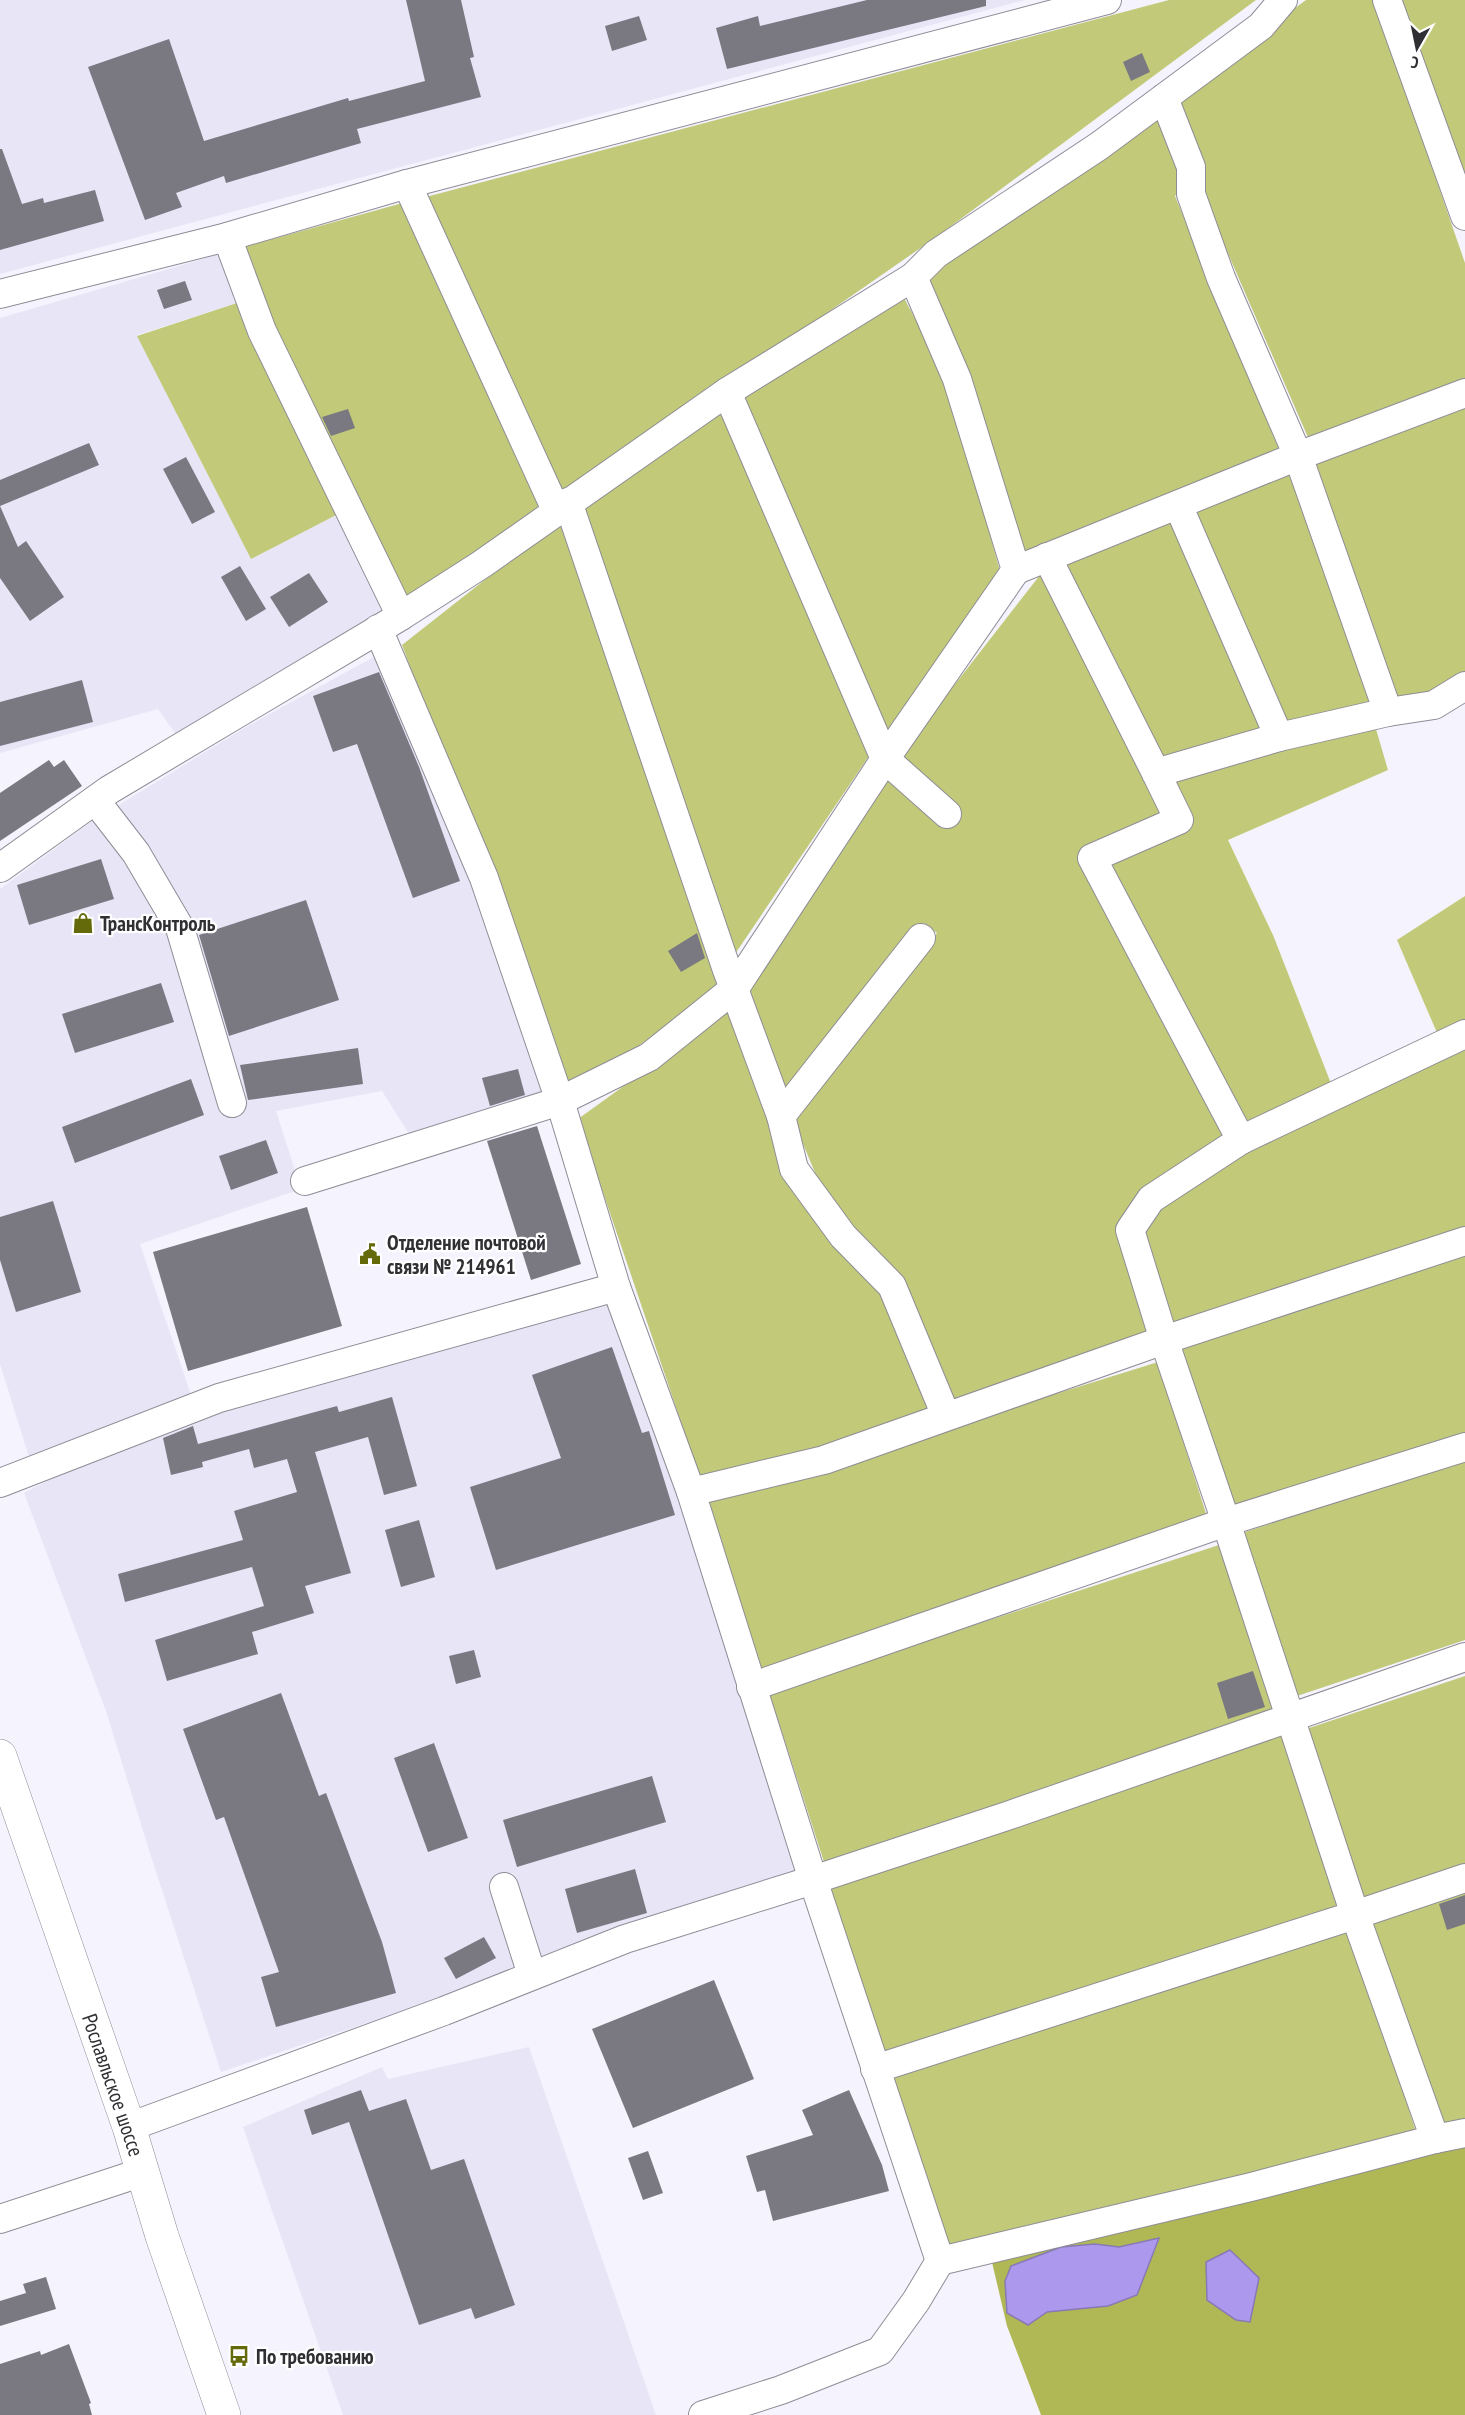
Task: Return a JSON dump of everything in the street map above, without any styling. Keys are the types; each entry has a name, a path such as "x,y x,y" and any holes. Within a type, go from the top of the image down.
{"main road":[{"name":"Рославльское шоссе","path":"0,1756 129,2127 224,2415"}],"street":[{"path":"0,294 227,237 407,184 1107,0"},
{"path":"0,868 95,800 389,623 482,564 727,392 913,277 936,254 1100,146 1261,26 1283,0"},
{"path":"1387,0 1465,216"},
{"path":"1164,98 1191,167 1191,194 1221,278 1298,456 1388,712"},
{"path":"407,184 562,506 781,1116 794,1169 843,1236 892,1286 946,1416"},
{"path":"227,237 262,331 389,623 484,878 560,1101 616,1287 691,1492 813,1880 940,2261"},
{"path":"913,277 957,379 1016,570"},
{"path":"727,392 885,759 947,814"},
{"path":"304,1181 560,1101 649,1057 735,988 885,759 1016,570 1298,456 1465,393"},
{"path":"1178,505 1279,737"},
{"path":"1047,557 1179,820 1092,858 1241,1140"},
{"path":"1434,705 1465,686"},
{"path":"1156,773 1279,737 1388,712 1434,705 1465,712"},
{"path":"95,800 136,853 180,928 231,1103"},
{"path":"781,1116 921,938"},
{"path":"1434,2139 1355,1915 1164,1341 1130,1230 1151,1199 1241,1140 1465,1034"},
{"path":"691,1492 824,1460 1164,1341 1465,1241"},
{"path":"0,1484 219,1398 616,1287"},
{"path":"751,1687 1226,1522 1465,1447"},
{"path":"129,2127 444,2011 625,1939 813,1880 1291,1719 1465,1657"},
{"path":"875,2069 1465,1878"},
{"path":"504,1887 532,1975"},
{"path":"702,2415 781,2390 880,2351 916,2301 940,2261 1465,2133"},
{"path":"0,2219 142,2172"}],"shaded area":[{"path":"0,0 1025,0 0,274"},
{"path":"227,252 240,302 137,335 251,559 342,512 390,615 180,740 158,709 0,753 0,318"},
{"path":"381,653 470,867 547,1097 411,1137 382,1091 276,1111 301,1189 140,1244 191,1395 29,1457 0,1364 0,889 91,822 246,727"},
{"path":"609,1299 687,1521 796,1870 543,1961 513,1873 494,1882 518,1972 221,2072 106,1711 24,1493 124,1441 209,1408"},
{"path":"529,2047 656,2415 343,2415 243,2127 382,2067 388,2079"},
{"path":"1159,2238 1137,2295 1108,2306 1047,2312 1028,2325 1007,2313 1005,2281 1011,2266 1061,2247 1095,2244 1119,2247"},
{"path":"1230,2250 1259,2278 1250,2322 1236,2320 1207,2300 1206,2262"}],"green space":[{"path":"1169,0 1256,0 935,238 563,496 422,198"},
{"path":"1306,0 1374,0 1465,263 1465,380 1310,442 1203,196 1173,98"},
{"path":"1399,0 1465,0 1465,190"},
{"path":"1158,109 1183,185 1175,196 1280,452 1024,555 924,281"},
{"path":"406,202 548,508 404,606 237,249"},
{"path":"904,298 945,375 1000,571 888,732 745,398"},
{"path":"240,302 342,512 251,559 137,336"},
{"path":"1465,408 1465,673 1426,697 1391,697 1310,463"},
{"path":"724,411 869,756 735,954 579,508"},
{"path":"1297,469 1376,703 1287,725 1190,509"},
{"path":"1172,517 1265,729 1159,764 1062,565"},
{"path":"561,520 723,984 570,1096 402,645"},
{"path":"1040,575 1166,813 1080,852 1227,1139 1141,1189 1115,1229 1154,1337 954,1400 912,1298 829,1206 793,1120 937,933 924,923 784,1098 750,989 896,760"},
{"path":"1376,729 1388,770 1228,840 1273,935 1332,1086 1245,1127 1104,864 1192,827 1169,777"},
{"path":"1465,896 1465,1023 1438,1035 1397,940"},
{"path":"732,1008 785,1169 878,1286 934,1411 822,1452 699,1475 578,1119"},
{"path":"1465,1044 1465,1234 1170,1332 1141,1229 1162,1206 1248,1152 1440,1054"},
{"path":"1465,1245 1465,1434 1232,1511 1170,1344"},
{"path":"1158,1362 1209,1523 761,1675 708,1502"},
{"path":"1465,1459 1465,1640 1297,1696 1242,1533"},
{"path":"1222,1544 1276,1714 825,1865 769,1692"},
{"path":"1465,1676 1465,1865 1360,1901 1303,1730"},
{"path":"1284,1731 1346,1909 881,2058 824,1887"},
{"path":"1465,1887 1465,2122 1439,2127 1371,1922"},
{"path":"1349,1923 1417,2135 947,2253 885,2075"},
{"path":"1465,2143 1465,2415 1041,2415 1007,2326 991,2258"}],"building":[{"path":"406,0 461,0 474,57 470,58 481,97 357,129 361,143 226,183 224,176 176,193 182,207 145,220 88,67 169,39 204,141 348,98 349,101 425,81"},
{"path":"867,0 986,0 986,6 727,69 716,28 758,16 760,26"},
{"path":"639,16 647,40 612,51 605,26"},
{"path":"1142,53 1150,72 1131,81 1123,62"},
{"path":"0,149 2,149 22,204 43,198 44,203 95,190 104,221 0,250"},
{"path":"185,281 192,300 164,309 157,290"},
{"path":"348,409 355,428 331,436 322,417"},
{"path":"89,443 99,465 0,506 0,480"},
{"path":"186,457 215,512 192,524 163,469"},
{"path":"0,506 18,547 26,541 64,597 30,621 0,578"},
{"path":"240,566 266,609 246,621 221,577"},
{"path":"309,573 328,602 289,627 270,597"},
{"path":"379,672 419,767 460,881 413,898 357,744 333,752 313,696"},
{"path":"82,680 93,722 0,746 0,702"},
{"path":"49,760 54,767 64,760 82,786 0,841 0,793"},
{"path":"101,859 114,899 29,925 17,885"},
{"path":"306,900 339,1000 229,1036 199,935"},
{"path":"697,933 705,958 681,972 668,951"},
{"path":"161,983 174,1022 75,1053 62,1014"},
{"path":"358,1048 363,1084 248,1100 240,1065"},
{"path":"518,1069 525,1095 490,1106 482,1078"},
{"path":"191,1079 204,1115 75,1163 62,1127"},
{"path":"537,1126 581,1264 531,1280 487,1141"},
{"path":"266,1140 278,1173 231,1190 219,1156"},
{"path":"53,1201 81,1292 16,1312 0,1260 0,1217"},
{"path":"307,1207 342,1326 188,1371 153,1252"},
{"path":"612,1347 642,1433 649,1431 675,1515 496,1570 470,1487 561,1458 532,1375"},
{"path":"392,1397 417,1486 384,1495 368,1437 315,1452 351,1573 305,1586 314,1613 252,1632 258,1654 167,1681 155,1640 264,1606 252,1567 125,1602 118,1574 243,1540 234,1511 297,1492 287,1459 254,1468 249,1449 202,1462 203,1467 171,1475 163,1438 193,1426 198,1444 337,1406 339,1412"},
{"path":"419,1520 435,1577 401,1587 385,1530"},
{"path":"474,1650 481,1677 456,1684 449,1656"},
{"path":"1253,1671 1265,1707 1228,1719 1217,1683"},
{"path":"281,1693 319,1796 326,1793 382,1942 396,1993 276,2027 261,1977 279,1972 224,1817 216,1820 183,1729"},
{"path":"434,1743 468,1838 428,1852 394,1758"},
{"path":"652,1776 666,1822 517,1867 503,1820"},
{"path":"635,1869 647,1913 577,1933 565,1889"},
{"path":"1465,1895 1465,1924 1447,1930 1439,1904"},
{"path":"484,1937 496,1958 456,1979 444,1958"},
{"path":"714,1980 754,2079 633,2128 592,2029"},
{"path":"361,2090 369,2111 406,2099 431,2170 464,2159 515,2305 475,2319 471,2308 419,2325 349,2122 312,2135 304,2110"},
{"path":"849,2090 882,2165 889,2191 773,2221 765,2190 757,2192 746,2156 813,2135 802,2110"},
{"path":"648,2151 663,2193 643,2200 628,2158"},
{"path":"46,2277 56,2309 0,2326 0,2301 26,2293 23,2284"},
{"path":"69,2344 91,2403 89,2404 92,2415 0,2415 0,2364 40,2351 41,2355"}],"place":[{"name":"ТрансКонтроль","path":"83,923"},
{"name":"Отделение почтовой связи № 214961","path":"370,1254"},
{"name":"По требованию","path":"239,2356"}]}
